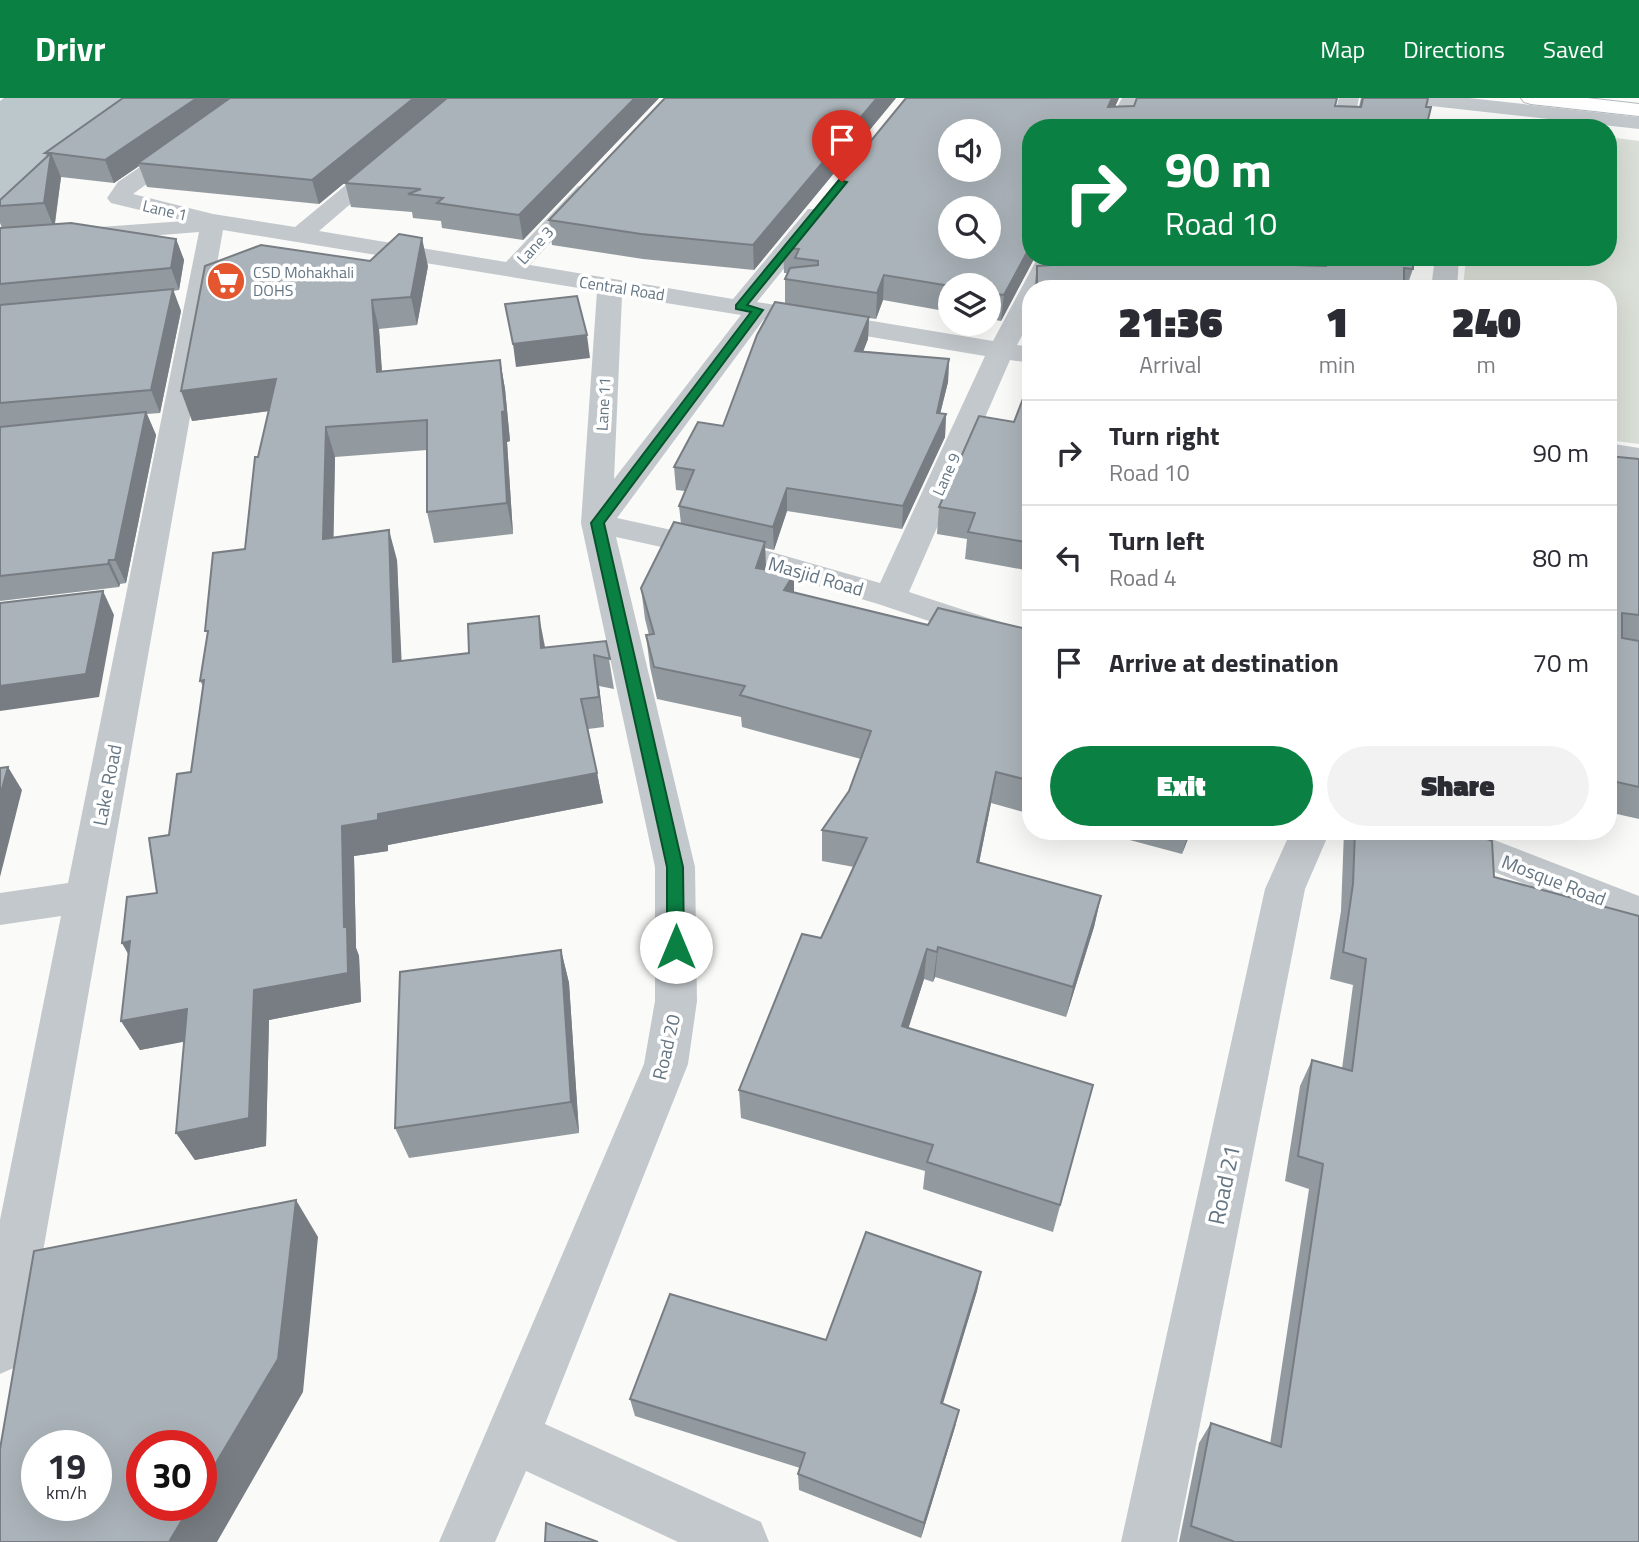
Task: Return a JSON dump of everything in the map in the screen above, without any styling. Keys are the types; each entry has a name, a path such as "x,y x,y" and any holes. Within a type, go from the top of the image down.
{"highway":[{"path":"1531,98 1639,110"}],"street":[{"name":"Lane 1","path":"213,223 119,198 126,187 255,98"},
{"path":"300,235 464,98"},
{"path":"1122,119 1132,98"},
{"path":"1344,119 1349,98"},
{"path":"1413,98 1602,119"},
{"path":"1463,119 1465,104"},
{"path":"1617,121 1639,123"},
{"name":"Lane 3","path":"512,270 598,179"},
{"path":"597,523 834,192"},
{"name":"Central Road","path":"213,223 1022,353"},
{"path":"0,242 213,223"},
{"name":"Lake Road","path":"0,1348 7,1279 86,896 130,599 162,424 186,300 213,223"},
{"name":"Lane 11","path":"597,523 610,286"},
{"name":"Lane 9","path":"890,597 1022,311"},
{"path":"1617,453 1639,457"},
{"name":"Masjid Road","path":"597,523 768,561 890,597 1022,641"},
{"name":"Road 20","path":"467,1542 513,1437 666,1064 676,1001 675,867 597,523"},
{"name":"Road 21","path":"1149,1542 1285,889 1307,840"},
{"name":"Mosque Road","path":"1453,840 1639,913"},
{"path":"0,909 86,896"},
{"path":"513,1437 741,1542"}],"shaded area":[{"path":"4,98 129,98 0,201 0,101"},
{"path":"1617,138 1639,141 1639,444 1617,441 1617,280 1464,280 1465,266 1617,266"}],"building":[{"path":"123,98 197,98 105,160 45,153"},
{"path":"230,98 414,98 312,180 138,163"},
{"path":"447,98 635,98 519,215 437,203 443,198 408,194 421,189 345,183"},
{"path":"665,98 877,98 753,245 641,234 549,220"},
{"path":"906,98 1112,98 1108,107 1134,106 1137,98 1337,98 1335,106 1361,107 1363,98 1428,98 1426,107 1431,107 1428,119 1022,119 1022,262 1004,295 1001,295 1001,273 938,273 938,284 884,275 877,293 785,279 790,268 818,265 818,261 795,258 799,249 783,248"},
{"path":"51,153 44,203 0,206 0,200"},
{"path":"71,223 176,239 171,268 0,284 0,228"},
{"path":"399,234 422,238 411,297 372,300 377,372 500,360 505,411 502,412 507,503 427,512 427,420 326,427 323,539 389,530 393,662 469,653 468,624 539,616 541,648 606,641 610,659 594,655 599,697 581,699 597,773 378,814 378,820 342,826 344,927 347,927 348,973 254,990 249,1118 176,1133 187,1009 121,1021 130,941 122,943 127,897 157,893 149,838 169,835 177,774 191,772 204,680 200,681 208,631 205,631 213,553 245,549 255,457 258,457 276,379 181,391 205,266 261,245 370,261"},
{"path":"1037,266 1413,266 1413,269 1404,268 1404,280 1037,280"},
{"path":"173,289 151,390 0,403 0,305"},
{"path":"577,296 587,335 513,344 505,304"},
{"path":"775,302 869,317 855,351 949,359 937,413 946,414 903,506 787,488 773,527 679,506 694,470 674,467 698,422 723,426 757,335"},
{"path":"1022,401 1022,541 968,532 975,513 939,507 979,416 1014,422"},
{"path":"146,412 115,560 109,560 108,564 0,576 0,427"},
{"path":"1617,457 1639,459 1639,615 1622,613 1622,638 1639,641 1639,787 1617,782"},
{"path":"674,522 765,542 756,568 794,574 784,590 928,625 938,608 1022,628 1022,779 996,772 977,862 1101,896 1073,987 938,947 937,952 927,949 902,1026 1093,1085 1060,1205 927,1162 933,1145 739,1090 802,934 821,938 867,838 822,830 849,791 871,731 740,695 745,686 654,667 646,635 654,634 641,588"},
{"path":"103,591 86,674 0,686 0,603"},
{"path":"8,767 0,796 0,768"},
{"path":"1355,840 1490,840 1492,841 1494,877 1639,916 1639,1542 1235,1542 1191,1526 1211,1423 1281,1447 1323,1164 1298,1156 1312,1060 1352,1071 1366,959 1343,952 1353,884"},
{"path":"561,950 571,1102 395,1128 400,972"},
{"path":"296,1200 278,1359 217,1461 217,1430 126,1430 126,1521 181,1521 169,1542 0,1542 0,1449 34,1251"},
{"path":"866,1232 981,1272 941,1403 959,1410 924,1523 798,1474 805,1453 630,1399 670,1294 826,1340"},
{"path":"546,1523 598,1542 545,1542"}],"place":[{"name":"CSD Mohakhali DOHS","path":"226,281"}],"route":[{"path":"676,947 675,867 597,523 758,310 740,307 842,182"}]}
